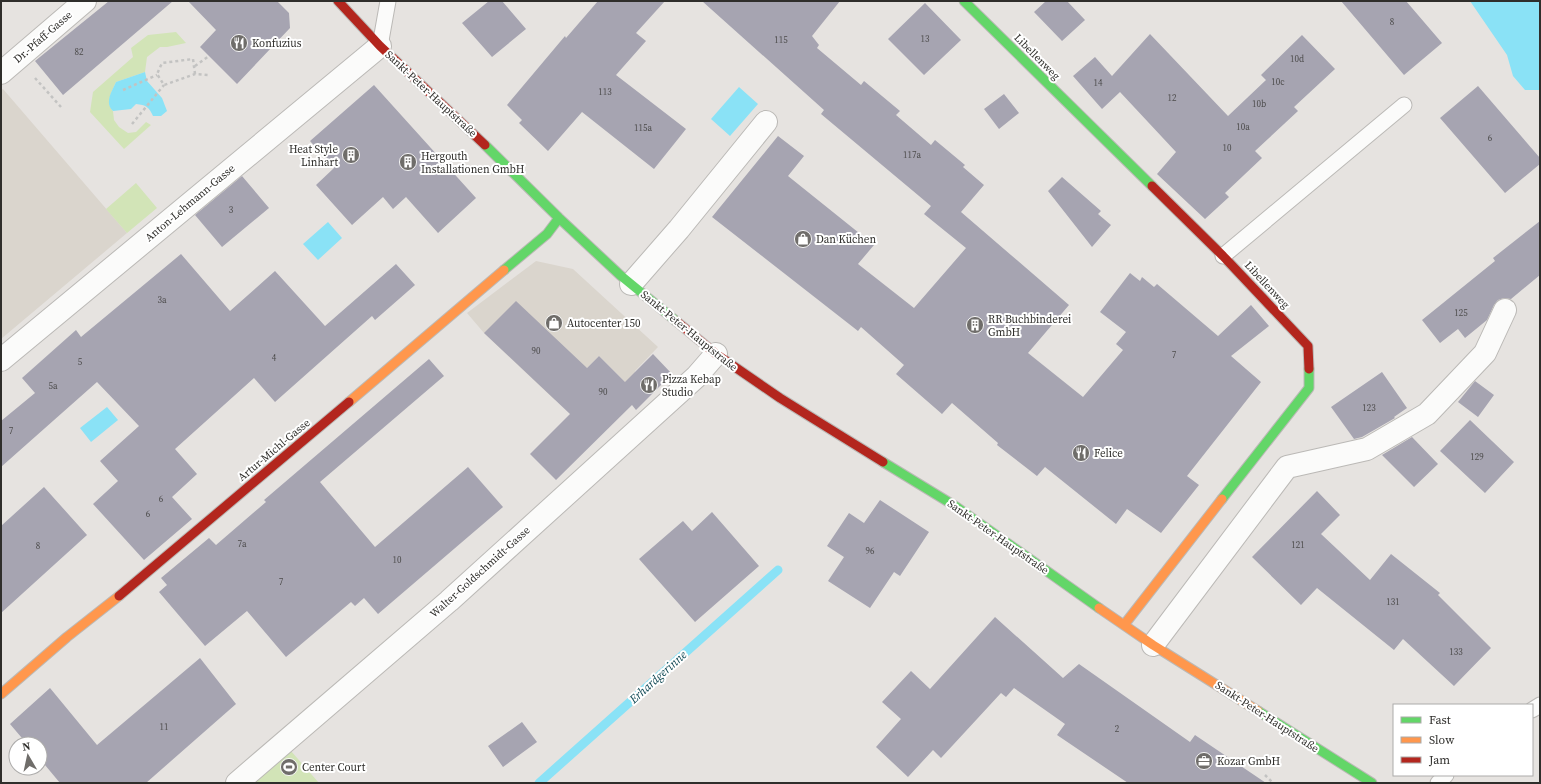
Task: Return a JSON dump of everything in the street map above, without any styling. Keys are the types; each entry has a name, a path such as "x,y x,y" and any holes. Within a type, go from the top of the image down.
{"street":[{"name":"Dr.-Pfaff-Gasse","path":"1,73 85,1"},
{"name":"Sankt-Peter-Hauptstraße","path":"338,1 380,46 486,146 559,218 631,284 716,354 780,398 955,506 1153,645 1372,783"},
{"name":"Libellenweg","path":"964,1 1223,256 1308,346 1309,388 1124,625"},
{"name":"Anton-Lehmann-Gasse","path":"1,360 380,46"},
{"name":"Sankt-Peter-Hauptstraße","path":"631,284 679,229 766,122"},
{"name":"Artur-Michl-Gasse","path":"1,694 67,637 142,578 539,241 547,234 559,218"},
{"path":"1153,645 1287,467 1367,449 1427,414 1484,353 1505,310"},
{"name":"Walter-Goldschmidt-Gasse","path":"237,783 449,601 696,377 716,354"}],"lane":[{"path":"380,46 388,1"},
{"path":"1223,256 1404,105"}],"path":[{"path":"194,66 209,56"},
{"path":"18,59 61,107"},
{"path":"122,90 157,75 162,63 193,59 195,74"},
{"path":"132,124 164,85 195,74 209,75"},
{"path":"157,75 164,85"},
{"path":"1264,775 1273,783"}],"shaded area":[{"path":"3,89 127,233 1,339 1,90"},
{"name":"Autocenter 150","path":"536,261 573,269 658,347 635,371 633,390 599,356 555,400 484,333 467,313"}],"green space":[{"path":"176,32 186,43 160,47 147,57 145,72 116,82 109,101 113,111 114,120 119,127 128,133 136,132 146,122 151,125 124,149 90,112 93,92 133,57 131,48 148,35"},
{"path":"136,183 157,208 127,233 106,209"},
{"name":"Center Court","path":"291,751 319,783 254,783"}],"water":[{"path":"1470,1 1540,1 1540,90 1525,90 1513,76 1507,55"},
{"path":"145,72 147,81 162,98 167,111 161,116 153,116 147,107 136,104 131,109 113,111 110,108 109,101 116,82"},
{"path":"739,87 758,104 730,136 711,119"},
{"path":"328,222 342,238 318,260 303,244"},
{"path":"107,407 118,420 91,442 80,428"}],"building":[{"path":"109,1 173,1 63,95 35,61"},
{"name":"Konfuzius","path":"188,1 277,1 289,13 290,28 237,84 200,47 216,30"},
{"path":"489,1 502,1 526,29 492,57 462,23"},
{"path":"598,1 665,1 636,33 646,41 616,75 686,129 654,169 582,112 548,151 519,123 522,120 507,105 565,36 566,38"},
{"path":"702,1 840,1 812,36 819,45 817,48 861,85 864,81 900,111 896,115 931,145 935,140 965,165 963,167 984,185 961,212 1069,305 1028,353 1083,397 1123,350 1116,344 1126,332 1100,312 1130,273 1140,281 1142,277 1154,287 1157,284 1218,336 1251,305 1269,326 1231,356 1261,382 1187,476 1199,485 1161,533 1127,509 1116,524 1045,467 1037,476 997,445 998,443 952,403 942,414 896,374 904,365 861,327 858,331 712,217 778,136 804,156 788,176 874,245 858,264 914,308 966,248 924,214 931,206 821,114 824,110"},
{"path":"1046,1 1067,1 1085,20 1062,41 1034,12"},
{"path":"1341,1 1406,1 1442,43 1404,75"},
{"path":"925,3 961,40 924,75 888,39"},
{"path":"1150,34 1228,116 1266,80 1261,75 1302,35 1335,69 1294,107 1298,111 1255,151 1262,158 1225,193 1229,197 1205,219 1157,174 1176,152 1120,92 1102,109 1073,76 1095,57 1112,76"},
{"path":"374,85 476,198 438,233 406,197 393,209 383,197 352,225 316,185 334,168 310,141"},
{"path":"1478,86 1540,158 1540,164 1505,193 1440,118"},
{"path":"1004,94 1019,113 999,129 984,109"},
{"path":"242,176 269,208 222,247 195,215"},
{"path":"1062,177 1101,211 1098,214 1111,225 1092,247 1048,191"},
{"path":"1540,221 1540,275 1511,299 1504,298 1498,300 1487,320 1465,338 1458,329 1440,343 1422,320 1495,261 1493,258"},
{"path":"181,254 230,311 275,271 325,326 396,264 415,285 375,320 372,316 275,402 254,378 175,449 197,474 172,497 192,519 144,560 93,504 118,481 100,461 139,426 97,382 1,467 1,421 35,393 22,378 76,330 81,337"},
{"path":"516,301 587,368 599,356 625,382 653,354 672,374 636,410 632,405 556,480 530,454 570,414 484,333"},
{"path":"429,359 444,376 320,482 375,547 468,467 503,507 378,614 364,598 355,606 351,602 286,657 247,611 205,646 159,592 167,585 161,578 209,538 216,545 266,502 264,500"},
{"path":"1382,372 1407,408 1394,417 1395,418 1362,437 1354,439 1331,407"},
{"path":"1475,381 1494,395 1478,417 1458,402"},
{"path":"1470,420 1514,462 1485,493 1440,451"},
{"path":"1412,437 1438,464 1414,487 1382,455"},
{"path":"44,487 87,535 1,613 1,526"},
{"path":"1317,491 1340,515 1321,534 1370,580 1391,554 1440,593 1438,595 1491,648 1454,686 1403,639 1394,650 1317,588 1301,605 1252,557"},
{"path":"880,500 929,532 900,576 894,572 870,608 828,581 844,557 827,546 849,513 864,523"},
{"path":"712,512 759,566 695,622 639,559 683,521 692,531"},
{"path":"995,617 1063,678 1079,664 1190,742 1195,735 1266,783 1128,783 1057,735 1065,724 1014,688 1006,697 1001,693 941,758 933,750 908,777 876,747 901,719 882,702 911,671 930,689"},
{"path":"200,658 236,704 146,783 60,783 48,769 48,736 20,736 10,724 50,688 97,745"},
{"path":"522,722 537,742 503,767 488,746"}],"waterway":[{"name":"Erhardgerinne","path":"539,783 778,570"}],"traffic: fast":[{"path":"964,1 1152,186"},
{"path":"485,145 559,218 620,275 676,321"},
{"path":"504,270 547,234 559,218"},
{"path":"1222,499 1309,388 1309,369"},
{"path":"883,462 955,506 1099,608"},
{"path":"1258,711 1372,783"}],"traffic: slow":[{"path":"349,402 504,270"},
{"path":"1124,625 1222,499"},
{"path":"1,694 67,637 119,596"},
{"path":"1099,608 1153,645 1258,711"}],"traffic: jam":[{"path":"338,1 380,46 485,145"},
{"path":"1152,186 1223,256 1308,346 1309,369"},
{"path":"676,321 716,354 780,398 883,462"},
{"path":"119,596 349,402"}],"place":[{"name":"Konfuzius","path":"239,43"},
{"name":"Heat Style Linhart","path":"351,155"},
{"name":"Hergouth Installationen GmbH","path":"408,162"},
{"name":"Dan Küchen","path":"803,239"},
{"name":"Autocenter 150","path":"554,323"},
{"name":"RR Buchbinderei GmbH","path":"975,325"},
{"name":"Pizza Kebap Studio","path":"649,385"},
{"name":"Felice","path":"1081,453"},
{"name":"Kozar GmbH","path":"1204,761"},
{"name":"Center Court","path":"289,767"}]}
